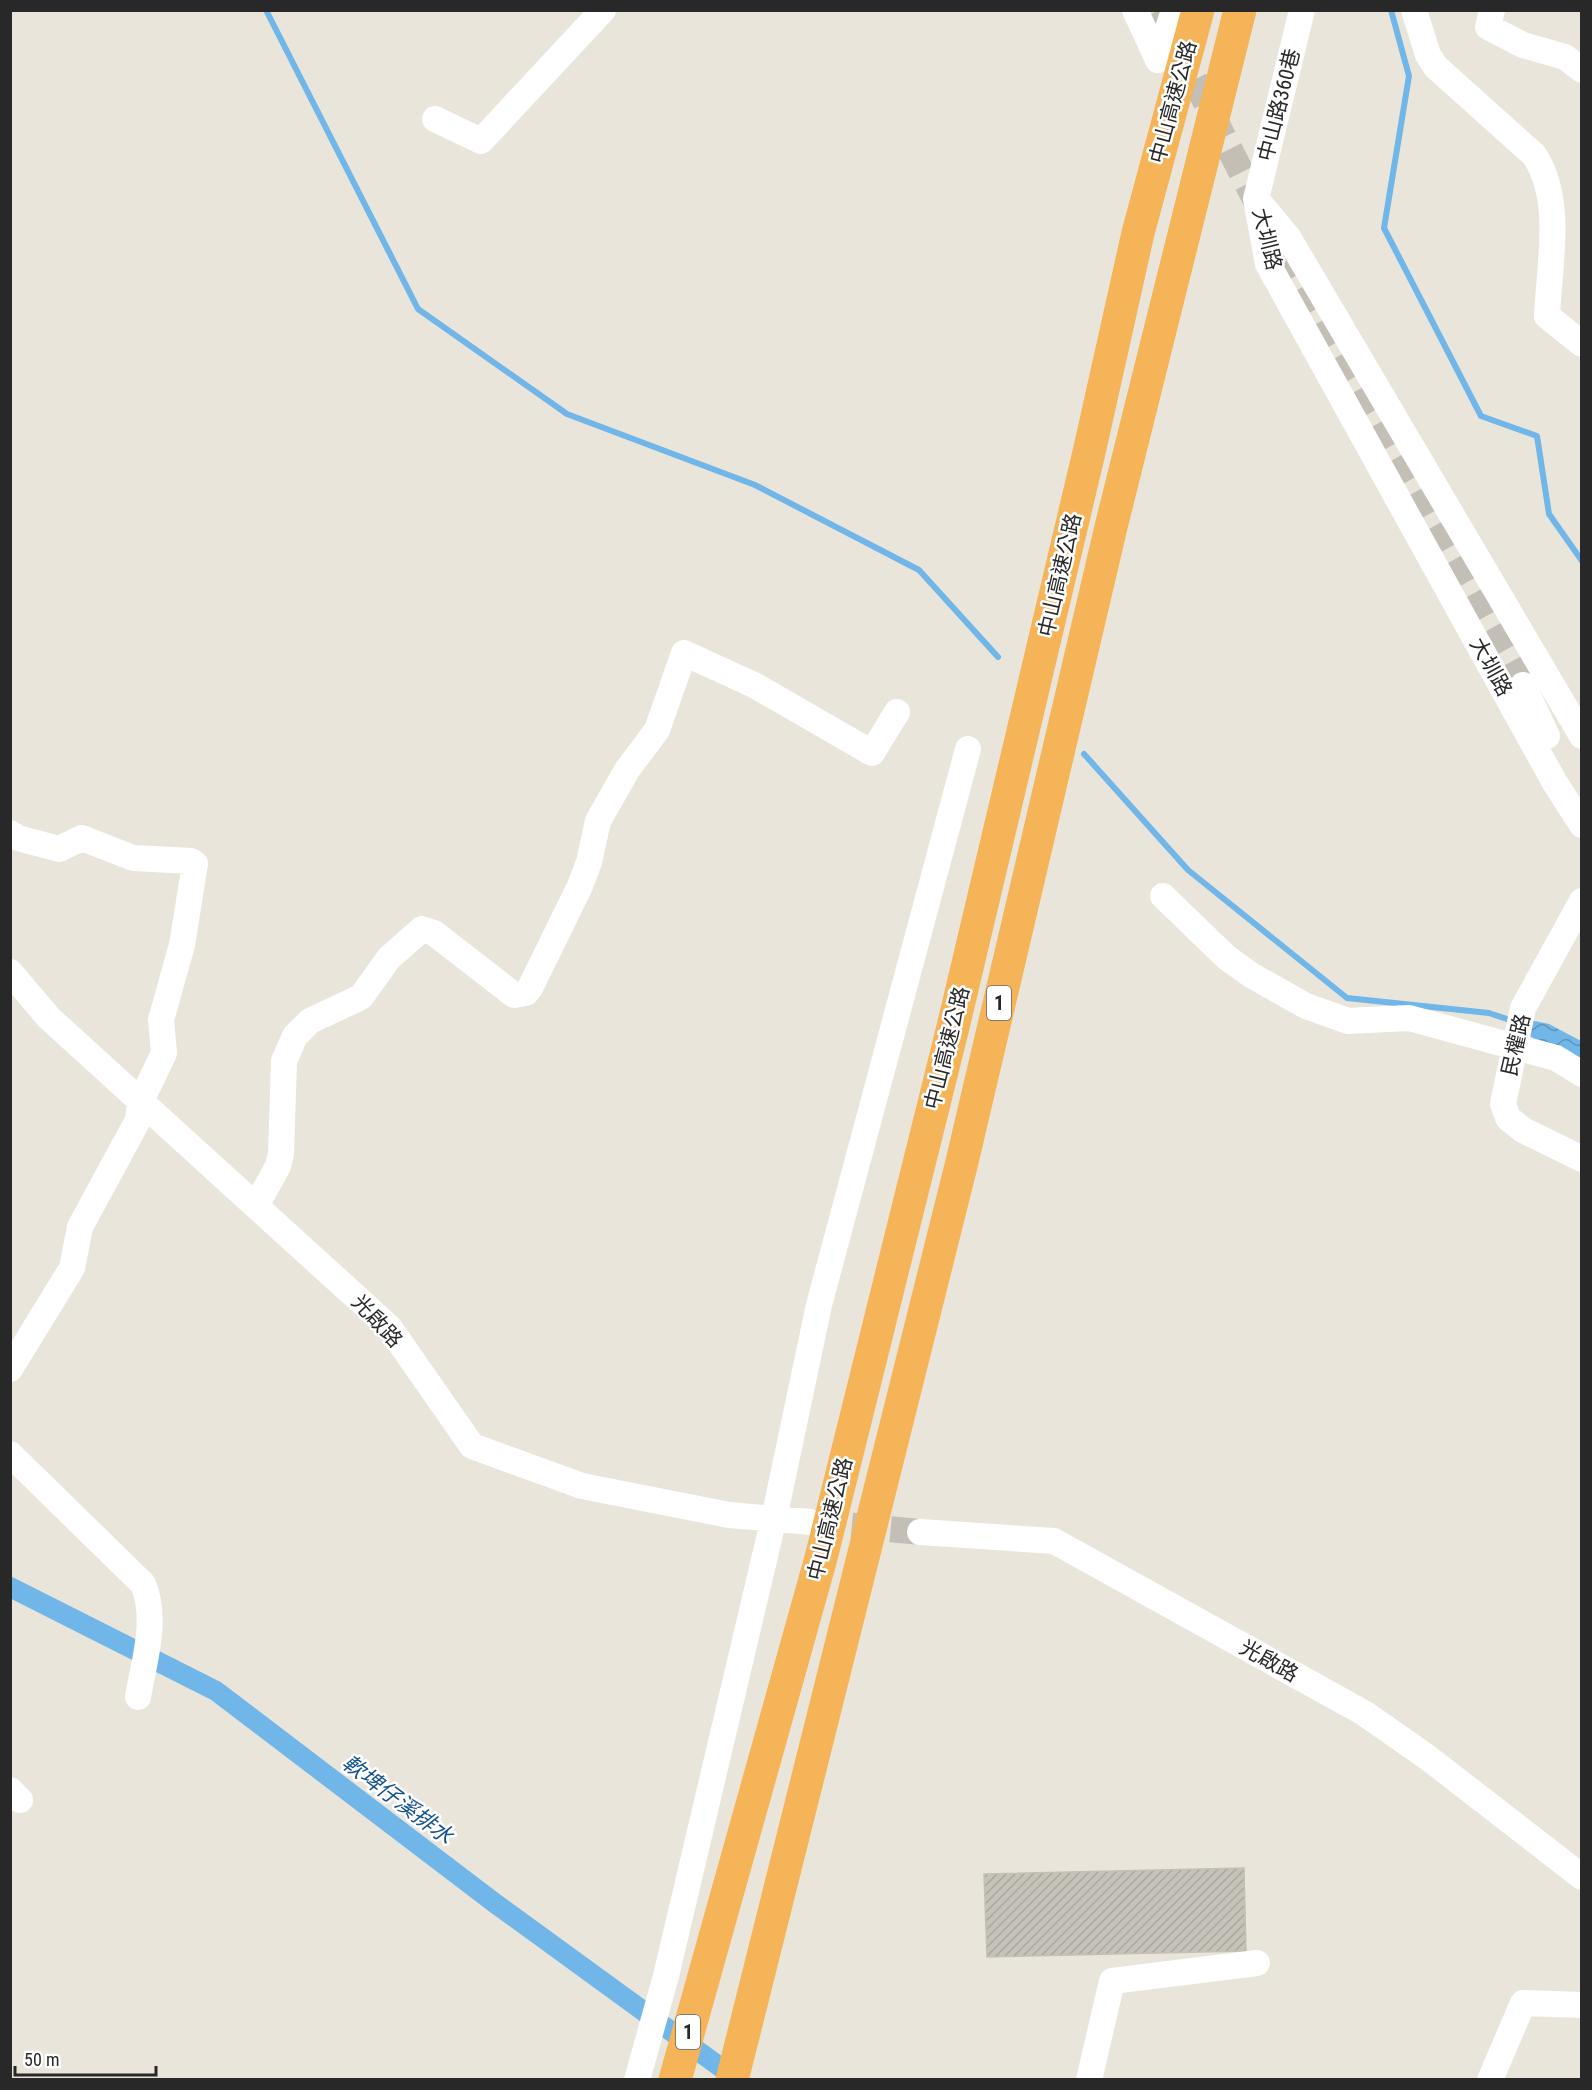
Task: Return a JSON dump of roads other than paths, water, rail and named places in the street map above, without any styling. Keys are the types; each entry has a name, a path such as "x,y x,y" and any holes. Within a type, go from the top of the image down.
{"highway":[{"name":"中山高速公路","path":"675,2079 821,1558 955,1016 1090,448 1138,233 1198,10"},
{"name":"中山高速公路","path":"732,2079 961,1166 1111,527 1240,10"}],"street":[{"path":"435,120 482,141 603,10"},
{"path":"1135,10 1158,60 1174,10"},
{"name":"中山路360巷","path":"1256,199 1302,10"},
{"path":"1414,10 1428,55 1436,67 1533,155 1539,164 1550,195 1547,316 1581,344"},
{"path":"1492,10 1488,27 1523,45 1565,57 1581,70"},
{"name":"大圳路","path":"1256,199 1288,237 1581,736"},
{"name":"大圳路","path":"1256,199 1268,264 1581,825"},
{"path":"256,1206 278,1166 281,1154 284,1061 288,1047 310,1021 361,997 389,958 422,929 434,933 514,995 526,993 530,988 580,886 589,862 598,821 627,770 657,729 684,653 754,686 872,753 897,712"},
{"path":"1581,758 1523,685 1581,812"},
{"path":"625,2078 643,2054 666,1976 773,1519 819,1305 968,749"},
{"path":"10,833 18,838 59,849 82,838 133,858 191,861 195,864 182,945 161,1020 164,1053 140,1103 138,1120 80,1227 72,1268 10,1369"},
{"path":"1163,896 1226,957 1269,986 1306,1006 1348,1022 1409,1018 1516,1040 1556,1058 1581,1074"},
{"name":"民權路","path":"1581,901 1523,1008 1503,1104 1508,1118 1523,1130 1581,1159"},
{"name":"光啟路","path":"10,972 50,1018 140,1103 389,1327 472,1446 582,1486 729,1515 811,1522"},
{"path":"10,1454 143,1584 149,1598 150,1629 138,1697"},
{"name":"光啟路","path":"920,1532 1054,1541 1364,1713 1427,1757 1581,1877"},
{"path":"1089,2079 1112,1981 1257,1963"},
{"path":"1490,2079 1523,2003 1581,2005"}],"water":[{"path":"1530,1020 1549,1024 1581,1041 1581,1064 1524,1032"}],"waterway":[{"path":"266,10 418,309 567,414 755,485 919,570 998,657"},
{"path":"1391,10 1409,76 1384,228 1481,416 1537,436 1549,514 1582,561"},
{"path":"1084,754 1188,870 1347,998 1489,1013 1513,1021"},
{"name":"軟埤仔溪排水","path":"10,1587 216,1691 496,1904 738,2080"}],"tunnel":[{"path":"1159,10 1291,270 1523,685"},
{"path":"813,1522 920,1532"}]}
